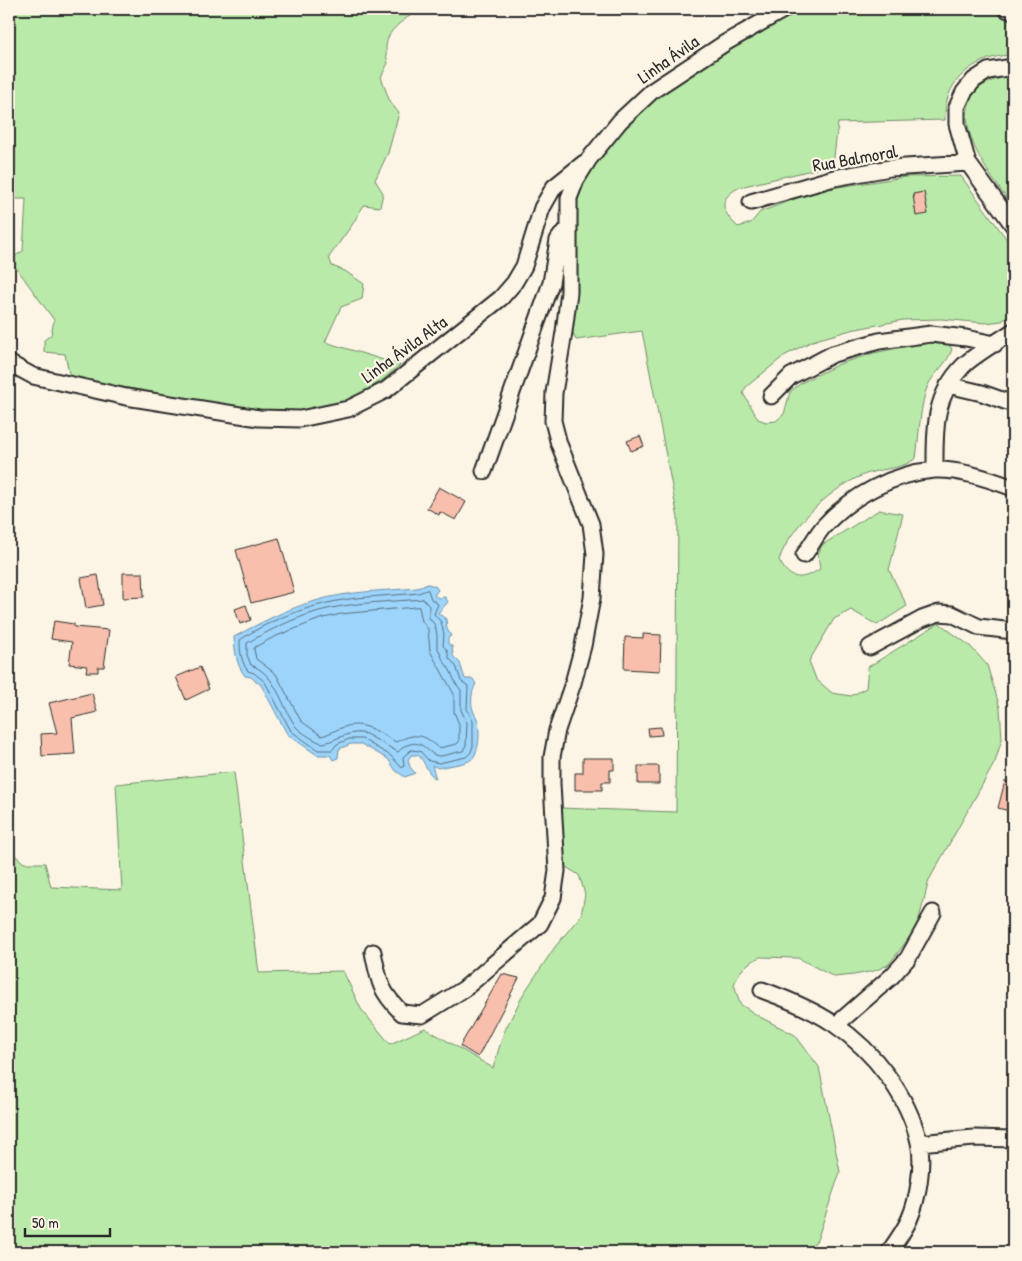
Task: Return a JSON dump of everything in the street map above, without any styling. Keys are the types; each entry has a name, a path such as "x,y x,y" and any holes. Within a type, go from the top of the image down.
{"street":[{"name":"Linha Ávila","path":"589,159 620,121 652,91 724,43 785,9"},
{"path":"1006,9 1013,10"},
{"path":"1013,67 1003,67 988,71 974,80 964,92 957,107 957,124 968,163 1013,225"},
{"path":"373,952 379,982 388,998 402,1013 422,1014 464,989 540,924 553,898 557,871 552,757 557,730 583,646 592,598 595,554 591,524 558,444 553,421 554,393 569,292 569,198 576,180 589,159"},
{"name":"Linha Ávila Alta","path":"9,363 33,376 126,397 259,418 300,419 348,409 386,390 501,298 514,283 524,266 542,208 554,187 589,159"},
{"name":"Rua Balmoral","path":"751,202 834,178 890,168 968,163"},
{"path":"484,471 551,283 558,240 563,233 568,233"},
{"path":"935,470 936,425 939,403 948,385 964,365 1013,331"},
{"path":"771,396 791,376 833,354 879,341 931,334 995,344"},
{"path":"948,385 982,393 1013,404"},
{"path":"804,555 824,527 852,500 895,478 935,470 971,474 1013,488"},
{"path":"870,647 922,619 938,613 952,614 978,627 1013,632"},
{"path":"836,1025 892,976 908,958 933,913"},
{"path":"762,990 789,1000 836,1025 863,1048 883,1070 897,1090 910,1116 919,1143 920,1171 918,1194 909,1220 889,1252"},
{"path":"919,1143 974,1138 1013,1138"}],"green space":[{"path":"9,9 419,9 397,25 388,37 386,44 388,63 381,77 390,102 399,113 388,153 375,180 383,193 380,207 364,205 329,257 332,266 345,271 364,284 362,299 341,307 325,342 400,365 384,379 346,403 300,413 255,410 70,378 65,354 44,352 44,340 51,335 54,320 15,266 15,256 23,251 26,199 9,199"},
{"path":"794,9 984,9 1013,15 1013,55 992,58 972,67 964,73 951,90 946,105 945,120 838,123 833,165 740,187 728,196 724,205 728,216 738,227 751,223 760,212 818,190 905,177 961,176 1013,248 1013,313 1002,321 985,323 941,319 903,320 851,330 812,341 784,356 746,387 743,393 758,419 766,422 776,421 784,414 790,392 801,383 839,364 874,353 936,340 947,342 952,349 950,354 931,380 925,392 916,458 900,466 869,473 842,486 828,496 803,520 785,547 779,560 787,572 792,575 796,577 807,576 820,569 818,554 822,545 879,510 903,514 889,570 907,606 877,625 851,610 834,619 809,661 816,679 832,693 851,696 866,688 868,667 939,623 970,646 987,665 1000,708 1002,739 995,762 929,880 919,919 913,932 888,965 874,971 834,977 798,958 760,957 749,963 740,972 734,984 740,1004 760,1017 795,1035 819,1067 840,1172 817,1240 807,1252 9,1252 9,850 24,863 45,863 51,887 122,890 116,784 234,772 259,973 343,971 361,1009 390,1044 425,1028 493,1068 504,1032 524,993 555,947 581,915 585,894 579,875 561,864 558,808 676,812 678,518 642,331 576,340 568,322 575,199 582,181 624,123 656,95 768,23"},
{"path":"1003,77 1013,78 1013,207 976,151 967,118 970,103 978,89 987,83"}],"water":[{"path":"428,584 435,586 438,590 434,595 438,598 445,597 448,602 438,613 446,619 447,629 451,636 448,638 448,644 452,646 453,656 460,663 465,679 473,679 476,684 472,703 473,711 478,721 479,737 473,758 466,762 438,768 432,765 436,779 418,755 411,755 408,760 410,767 415,773 405,777 396,771 388,759 361,744 351,744 339,749 338,758 333,760 330,755 317,755 287,734 261,685 251,677 245,676 242,671 237,658 234,637 283,612 304,604 353,593 417,588"}],"building":[{"path":"924,192 928,214 916,216 913,194"},
{"path":"640,436 644,446 631,451 627,441"},
{"path":"439,487 466,502 456,520 440,512 439,515 427,508"},
{"path":"279,538 294,592 251,603 236,550"},
{"path":"123,573 143,573 144,597 123,598"},
{"path":"98,575 103,605 86,608 81,578"},
{"path":"246,605 251,620 240,624 235,609"},
{"path":"54,621 74,624 74,627 109,630 104,667 98,667 98,672 86,672 87,666 69,664 72,642 51,639"},
{"path":"643,634 661,635 660,671 624,669 625,637 643,638"},
{"path":"200,667 209,689 186,700 176,677"},
{"path":"92,693 97,712 72,718 75,754 42,756 41,734 57,733 49,703"},
{"path":"661,727 662,735 649,736 648,728"},
{"path":"583,758 614,758 614,770 610,770 610,782 602,782 602,790 575,790 575,773 583,773"},
{"path":"638,766 659,766 659,784 638,784"},
{"path":"1005,781 1013,783 1013,812 998,808"},
{"path":"502,974 519,978 478,1057 460,1046"}]}
